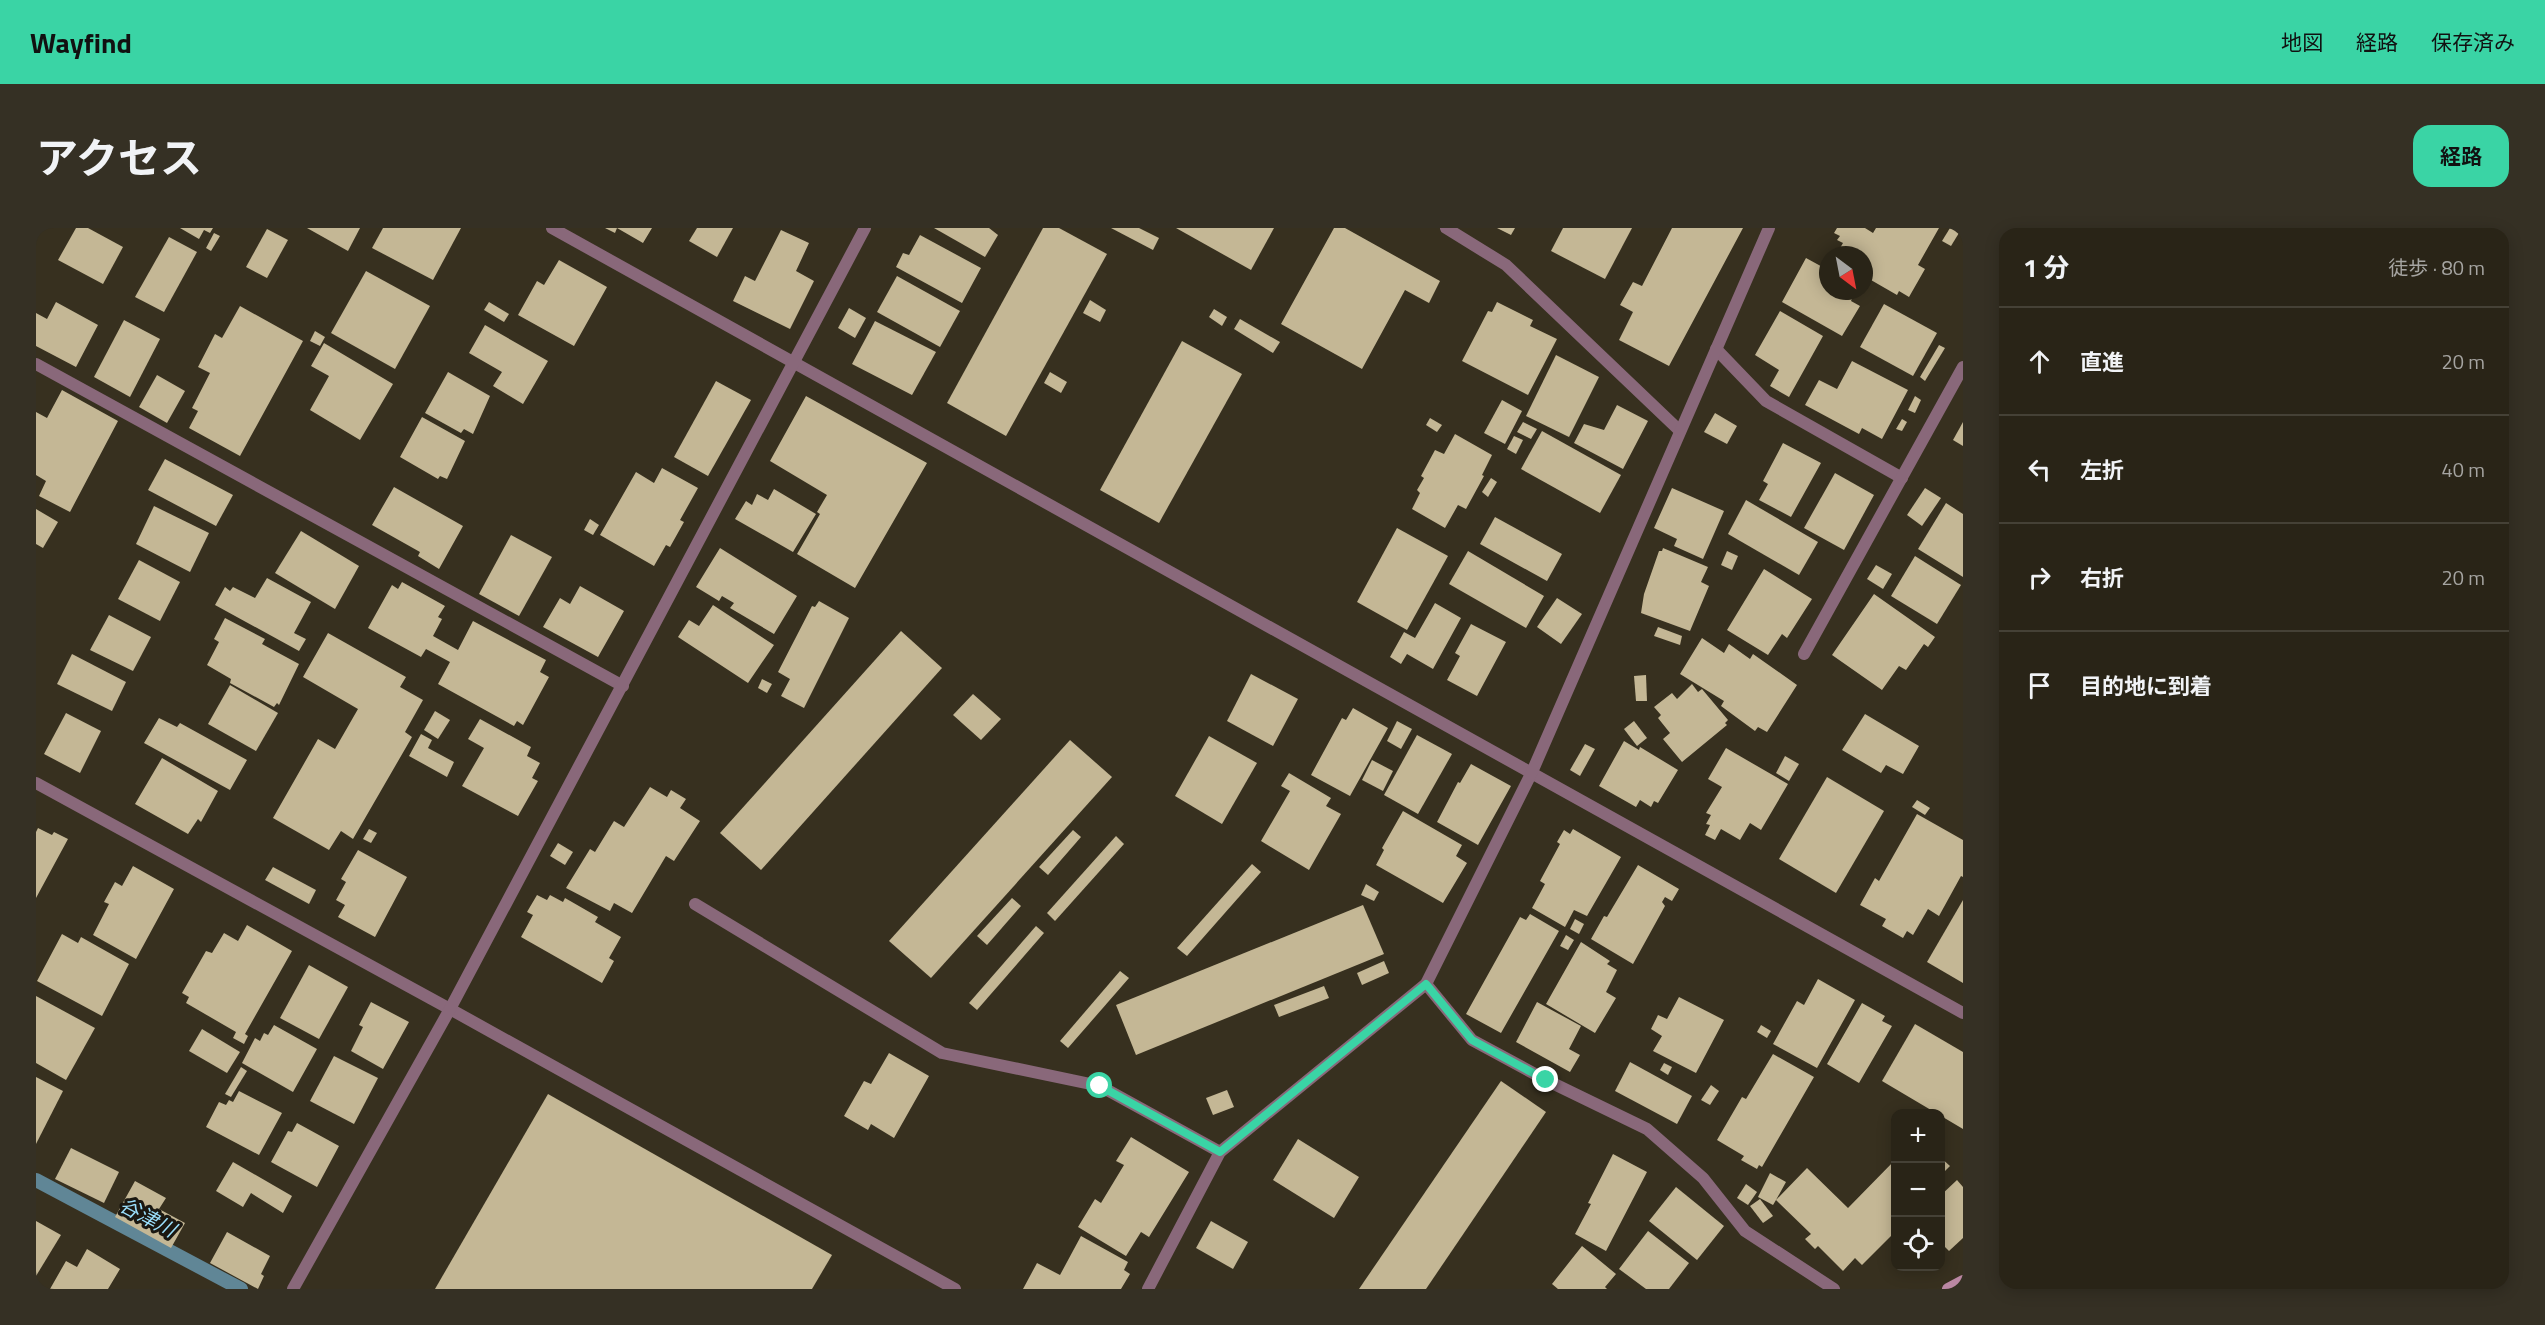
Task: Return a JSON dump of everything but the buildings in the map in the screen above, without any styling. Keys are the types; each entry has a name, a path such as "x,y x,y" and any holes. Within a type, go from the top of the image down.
{"street":[{"path":"552,228 1963,1012"},
{"path":"293,1289 450,1009 865,228"},
{"path":"1446,228 1506,264 1680,431"},
{"path":"1148,1289 1220,1152 1426,984 1532,772 1769,228"},
{"path":"1716,349 1766,401 1902,478"},
{"path":"36,364 622,686"},
{"path":"1804,654 1963,367"},
{"path":"36,783 955,1289"},
{"path":"695,904 942,1053 1100,1086 1220,1152"},
{"path":"1426,984 1472,1040 1546,1080 1647,1129 1703,1178 1745,1231 1834,1289"},
{"path":"1948,1289 1963,1281"}],"waterway":[{"name":"谷津川","path":"36,1180 241,1289"}],"route":[{"path":"1100,1086 1220,1152 1426,984 1472,1040 1546,1080"}]}
